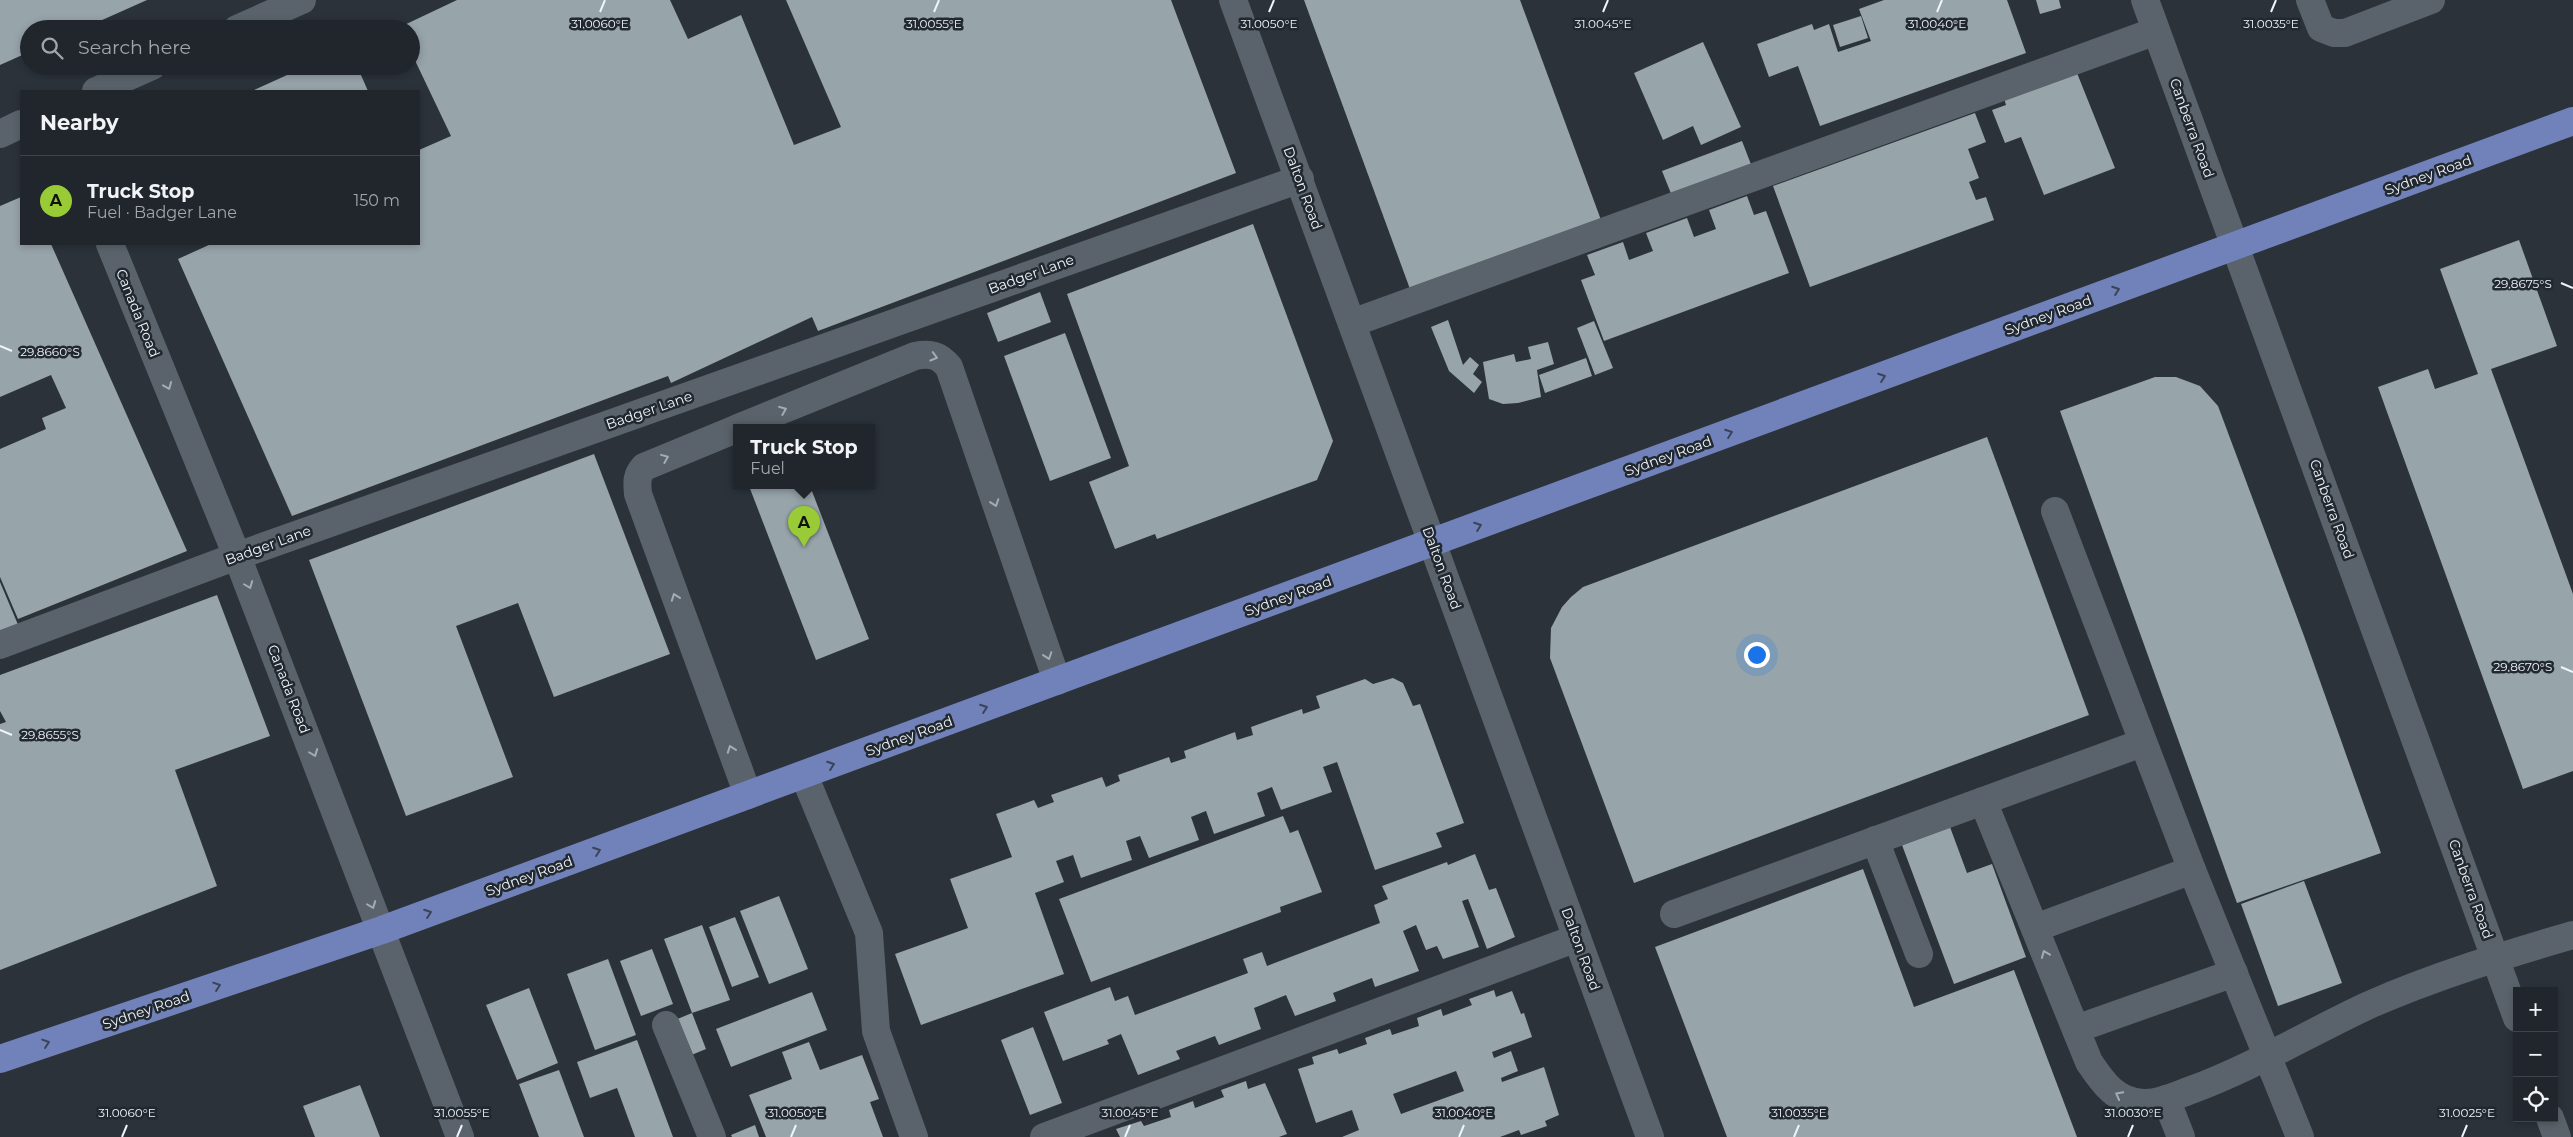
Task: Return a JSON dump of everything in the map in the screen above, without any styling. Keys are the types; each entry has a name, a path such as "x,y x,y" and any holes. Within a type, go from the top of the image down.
{"main road":[{"name":"Sydney Road","path":"0,1059 382,930 2573,121"}],"street":[{"path":"257,20 302,0"},
{"name":"Dalton Road","path":"1233,0 1650,1137"},
{"name":"Canberra Road","path":"2145,0 2513,1006"},
{"path":"2310,0 2321,28 2334,33 2345,33 2431,0"},
{"path":"1352,323 2156,31"},
{"path":"98,90 132,75"},
{"path":"0,134 20,124"},
{"name":"Badger Lane","path":"0,645 237,556 1300,179"},
{"name":"Canada Road","path":"110,245 237,556 460,1137"},
{"path":"747,424 915,356 928,354 942,359 949,367 1057,681"},
{"path":"733,430 644,467 638,473 636,481 638,494 748,795"},
{"path":"2055,511 2142,743 2300,1137"},
{"path":"1674,914 2142,743"},
{"path":"804,775 870,933 876,1030 914,1137"},
{"path":"1983,801 2089,1062 2103,1084 2115,1095 2144,1103 2166,1099 2212,1082 2377,1002 2496,957 2573,935"},
{"path":"1875,840 1919,954"},
{"path":"2035,928 2192,870"},
{"path":"1044,1137 1578,938"},
{"path":"2076,1029 2234,973"},
{"path":"666,1025 712,1137"},
{"path":"2166,1099 2181,1137"},
{"path":"2551,1122 2557,1137"}],"building":[{"path":"0,0 147,0 102,20 20,20 20,56 0,65"},
{"path":"457,0 670,0 688,39 741,15 794,145 841,127 786,0 1171,0 1236,173 818,331 812,317 671,383 668,376 292,516 178,259 209,245 420,245 420,150 451,136 420,71 420,20 415,20"},
{"path":"1304,0 1520,0 1601,220 1410,289"},
{"path":"1884,0 2007,0 2026,53 1820,126 1798,66 1769,77 1757,44 1812,24 1814,30 1829,24 1838,52 1871,41 1859,9"},
{"path":"2036,0 2059,0 2061,8 2040,14"},
{"path":"1861,16 1868,38 1840,47 1833,25"},
{"path":"1703,42 1741,127 1701,145 1693,126 1663,140 1634,73"},
{"path":"2075,68 2115,168 2044,195 2021,137 2005,143 1992,110 2006,105 2003,95"},
{"path":"287,75 361,75 368,90 254,90"},
{"path":"1975,113 1986,142 1968,149 1979,178 1969,182 1976,200 1986,197 1994,220 1810,287 1773,186"},
{"path":"1742,141 1752,167 1672,196 1662,171"},
{"path":"1747,196 1754,215 1766,211 1789,273 1604,341 1581,280 1595,275 1587,255 1623,242 1629,260 1653,251 1646,233 1687,218 1694,237 1716,229 1709,210"},
{"path":"20,197 20,245 51,245 187,551 18,619 0,577 0,449 46,429 42,418 66,408 51,375 0,397 0,206"},
{"path":"1253,224 1333,441 1317,480 1157,539 1155,534 1115,549 1089,482 1129,466 1067,294"},
{"path":"2519,240 2557,346 2491,369 2573,594 2573,771 2523,789 2378,387 2428,369 2435,389 2478,374 2440,269"},
{"path":"1040,292 1051,322 998,342 987,313"},
{"path":"1448,320 1463,365 1470,357 1479,365 1473,374 1482,382 1474,393 1449,371 1431,327"},
{"path":"1594,321 1613,368 1595,375 1577,328"},
{"path":"1065,333 1111,458 1050,481 1004,356"},
{"path":"1548,342 1554,364 1537,370 1541,397 1518,403 1503,404 1489,399 1483,362 1514,354 1516,362 1531,359 1528,347"},
{"path":"1586,358 1592,376 1545,393 1539,375"},
{"path":"2155,377 2176,377 2200,386 2218,406 2304,636 2381,853 2237,903 2060,411"},
{"path":"1987,437 2089,715 1634,883 1550,658 1551,628 1562,607 1583,587"},
{"path":"594,454 670,654 554,697 518,603 456,626 513,777 406,816 309,560"},
{"path":"750,489 811,489 869,639 816,660"},
{"path":"0,582 19,627 0,634"},
{"path":"217,595 270,736 175,770 217,886 0,970 0,724 6,722 0,711 0,675"},
{"path":"1393,678 1403,683 1413,706 1420,704 1464,823 1436,833 1442,847 1375,870 1337,762 1323,767 1332,792 1281,810 1272,787 1257,793 1265,816 1214,834 1206,811 1191,817 1199,840 1149,858 1140,836 1126,841 1132,860 1081,878 1073,855 1056,861 1064,882 1035,893 1064,974 921,1025 895,954 968,928 950,879 1012,857 996,814 1034,800 1038,808 1054,802 1051,795 1102,777 1106,787 1120,781 1118,775 1169,757 1171,763 1186,758 1184,751 1235,732 1237,740 1253,735 1251,727 1302,709 1303,714 1320,708 1316,696 1365,679 1373,684"},
{"path":"1283,816 1290,833 1298,830 1322,892 1280,907 1281,912 1091,982 1059,899"},
{"path":"1950,827 1967,873 1992,864 2026,957 1954,984 1902,845"},
{"path":"1475,854 1489,890 1496,888 1515,937 1487,949 1468,899 1462,901 1479,947 1443,959 1437,946 1426,950 1416,925 1403,931 1419,971 1375,987 1372,978 1333,993 1336,1001 1295,1016 1286,995 1254,1008 1261,1029 1219,1045 1215,1036 1176,1051 1180,1059 1138,1075 1121,1034 1107,1040 1109,1044 1063,1061 1044,1012 1110,987 1115,1001 1128,996 1135,1015 1248,973 1243,959 1262,952 1267,966 1380,923 1374,905 1388,899 1382,886 1447,862 1448,865"},
{"path":"1863,869 1914,1007 2014,970 2077,1137 1727,1137 1655,947"},
{"path":"2304,881 2342,983 2278,1006 2241,904"},
{"path":"779,896 808,969 769,984 740,911"},
{"path":"735,917 759,977 732,987 709,927"},
{"path":"702,925 730,1000 692,1013 664,939"},
{"path":"652,949 673,1004 641,1016 620,961"},
{"path":"608,959 636,1035 595,1050 567,974"},
{"path":"529,988 558,1063 517,1080 486,1005"},
{"path":"1494,990 1496,997 1512,991 1521,1014 1524,1013 1532,1037 1492,1052 1494,1058 1511,1051 1518,1071 1501,1078 1502,1082 1544,1067 1559,1115 1545,1121 1547,1126 1521,1135 1519,1130 1500,1137 1342,1137 1359,1130 1352,1110 1316,1123 1298,1069 1314,1064 1312,1057 1337,1049 1339,1054 1367,1044 1365,1038 1390,1029 1392,1035 1419,1026 1417,1018 1441,1009 1443,1016 1472,1005 1469,999","holes":["1456,1071 1464,1091 1401,1114 1393,1094"]},
{"path":"812,992 827,1030 731,1067 716,1029"},
{"path":"692,1013 706,1049 689,1056 675,1020"},
{"path":"1033,1027 1062,1103 1030,1115 1001,1040"},
{"path":"637,1040 673,1137 635,1137 617,1088 590,1098 577,1062"},
{"path":"809,1042 820,1070 862,1055 879,1099 870,1102 883,1137 766,1137 749,1095 792,1079 782,1052"},
{"path":"559,1070 584,1137 539,1137 519,1084"},
{"path":"1246,1081 1248,1089 1265,1083 1287,1134 1279,1137 1120,1137 1116,1129 1141,1121 1144,1126 1171,1117 1169,1110 1193,1101 1195,1108 1224,1097 1221,1090"},
{"path":"360,1085 380,1137 315,1137 303,1106"},
{"path":"755,1125 759,1137 732,1137 731,1135"}],"place":[{"name":"Truck Stop","path":"804,547"}]}
